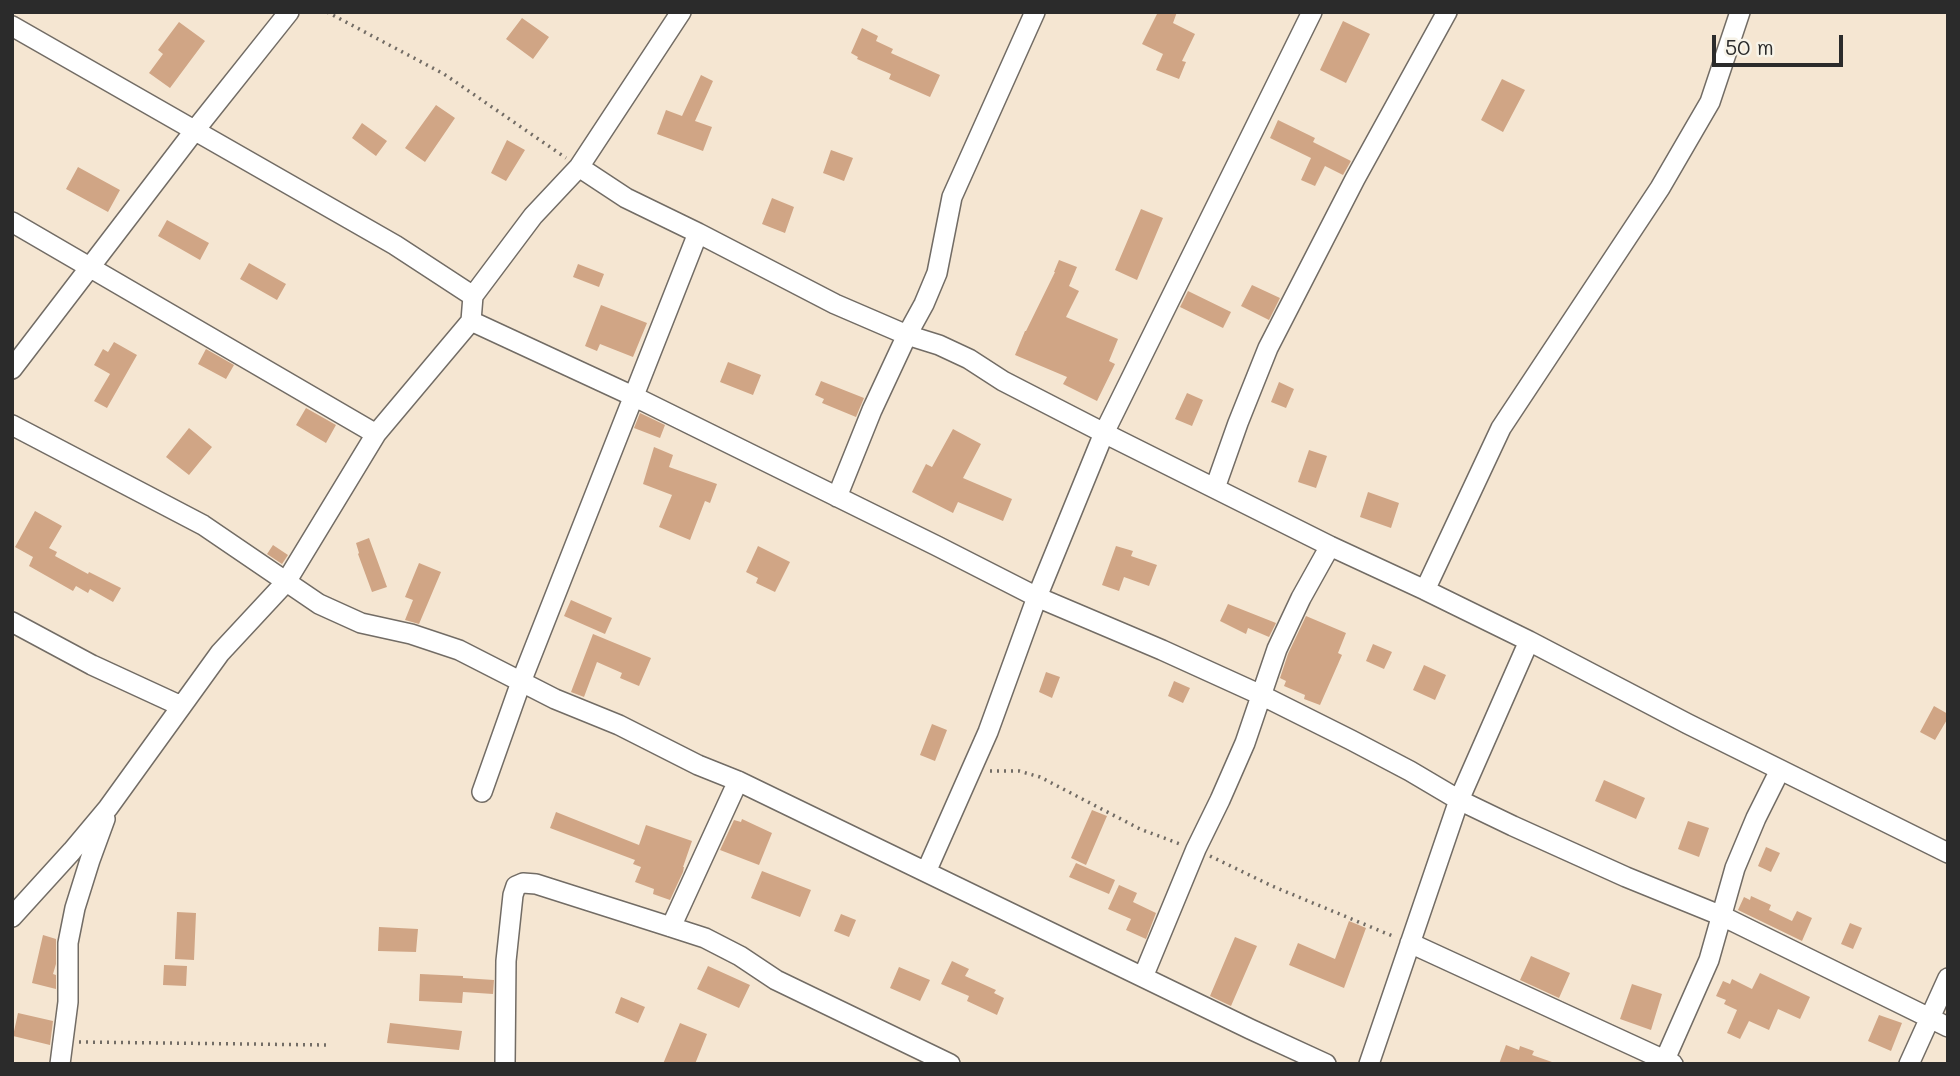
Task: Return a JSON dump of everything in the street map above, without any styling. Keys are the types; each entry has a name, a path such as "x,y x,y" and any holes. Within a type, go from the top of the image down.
{"street":[{"path":"12,369 289,12"},
{"path":"12,917 81,856 108,808 220,653 286,582 376,433 471,321 473,296 533,216 579,167 681,12"},
{"path":"837,497 872,410 937,273 952,197 1035,12"},
{"path":"926,872 989,732 1037,597 1104,433 1312,12"},
{"path":"1215,488 1268,348 1355,178 1447,12"},
{"path":"1424,590 1502,428 1660,188 1710,102 1740,12"},
{"path":"12,26 395,245 473,296"},
{"path":"579,167 626,198 835,304 969,359 1003,381 1104,433 1330,547 1528,641 1948,853"},
{"path":"12,222 376,433"},
{"path":"482,792 522,682 698,233"},
{"path":"471,321 635,397 1037,597 1261,695 1513,826 1615,873 1722,916 1948,1027"},
{"path":"12,425 203,525 318,604 361,622 411,634 459,650 555,699 619,725 698,765 738,781 1326,1064"},
{"path":"1143,976 1196,849 1245,743 1277,649 1301,598 1330,547"},
{"path":"12,622 92,665 181,706"},
{"path":"1369,1064 1459,800 1528,641"},
{"path":"1410,943 1667,1062 1709,960 1735,868 1780,770"},
{"path":"671,927 738,781"},
{"path":"60,1064 68,1002 68,943 81,856"},
{"path":"505,1064 506,961 513,895 516,886 523,883 536,884 705,938 740,956 776,980 950,1064"},
{"path":"1909,1064 1948,978"}],"path":[{"path":"327,12 444,74 579,167"},
{"path":"63,1042 329,1045"}],"building":[{"path":"1158,12 1177,12 1173,23 1195,34 1182,61 1186,62 1179,79 1156,70 1163,54 1142,44"},
{"path":"522,18 549,37 533,59 506,39"},
{"path":"1343,21 1370,34 1346,83 1320,70"},
{"path":"179,22 205,41 170,88 149,73 163,54 158,50"},
{"path":"862,28 878,36 876,41 893,49 891,53 940,75 930,97 889,79 891,74 857,59 858,57 851,53"},
{"path":"701,75 713,81 695,121 712,127 703,151 657,134 666,110 682,116"},
{"path":"1502,79 1525,90 1503,132 1481,120"},
{"path":"436,105 455,118 425,162 405,148"},
{"path":"1278,120 1315,138 1313,142 1351,161 1343,175 1325,166 1315,186 1301,180 1311,158 1270,138"},
{"path":"362,123 387,141 376,156 352,138"},
{"path":"507,140 525,150 506,181 491,173"},
{"path":"831,150 853,158 844,181 823,173"},
{"path":"78,167 120,190 108,212 66,189"},
{"path":"772,198 794,207 785,233 762,224"},
{"path":"1141,209 1163,218 1137,280 1115,270"},
{"path":"167,220 209,243 200,260 158,236"},
{"path":"1059,260 1077,267 1069,286 1079,291 1066,317 1118,339 1109,361 1115,364 1097,401 1063,384 1067,377 1015,355"},
{"path":"249,263 286,284 277,300 240,279"},
{"path":"578,264 604,274 599,287 573,277"},
{"path":"1252,285 1280,298 1269,320 1241,306"},
{"path":"1188,291 1231,312 1223,328 1180,307"},
{"path":"601,305 647,323 633,357 600,344 597,351 585,346"},
{"path":"114,342 137,355 107,408 94,401 110,374 94,365 103,349 108,352"},
{"path":"206,349 234,365 226,379 198,364"},
{"path":"728,362 761,375 753,395 720,382"},
{"path":"821,381 864,398 856,417 822,403 824,399 815,395"},
{"path":"1279,382 1294,389 1286,408 1271,402"},
{"path":"1187,393 1203,400 1192,426 1175,419"},
{"path":"306,408 336,425 326,443 296,425"},
{"path":"640,413 665,425 660,438 634,428"},
{"path":"189,428 212,447 189,475 166,457"},
{"path":"953,429 981,444 963,478 1012,499 1003,521 958,502 953,513 912,492 926,464 932,467"},
{"path":"654,447 673,455 669,467 717,484 710,503 705,501 690,540 659,527 672,495 643,484"},
{"path":"1309,450 1327,456 1316,488 1298,482"},
{"path":"1368,492 1399,503 1391,528 1360,517"},
{"path":"35,511 62,526 49,548 57,552 55,556 121,588 113,602 90,589 88,593 76,586 73,591 29,566 33,557 15,547"},
{"path":"369,538 387,587 372,592 356,543"},
{"path":"273,545 288,555 282,564 267,554"},
{"path":"758,546 790,562 775,592 756,583 758,578 746,572"},
{"path":"1116,546 1133,551 1131,556 1157,565 1149,586 1124,577 1119,591 1102,585"},
{"path":"419,563 441,572 419,624 405,620 413,600 405,597"},
{"path":"571,600 612,618 605,634 564,616"},
{"path":"1228,604 1276,623 1269,637 1248,628 1246,634 1220,621"},
{"path":"1306,616 1346,633 1338,653 1342,655 1320,705 1304,699 1305,695 1284,686 1286,681 1280,678"},
{"path":"593,634 651,658 639,686 620,678 622,673 597,662 584,697 571,692"},
{"path":"1373,644 1392,652 1384,669 1366,661"},
{"path":"1424,665 1446,675 1435,700 1413,690"},
{"path":"1046,672 1060,677 1052,698 1039,692"},
{"path":"1174,681 1190,688 1183,703 1168,696"},
{"path":"1934,706 1948,714 1935,740 1920,732"},
{"path":"932,724 947,730 935,761 920,755"},
{"path":"1604,780 1645,798 1636,819 1595,801"},
{"path":"1092,810 1107,816 1086,865 1071,858"},
{"path":"556,812 639,845 646,825 692,841 683,872 670,900 653,894 654,889 635,882 641,867 633,864 635,860 550,828"},
{"path":"742,819 772,833 759,865 720,850 734,820 741,822"},
{"path":"1688,821 1709,828 1699,857 1678,849"},
{"path":"1766,847 1780,853 1771,872 1758,866"},
{"path":"1076,863 1115,880 1109,894 1069,877"},
{"path":"762,871 811,890 800,917 751,898"},
{"path":"1119,885 1137,893 1133,902 1156,913 1146,939 1126,930 1131,919 1108,909"},
{"path":"1751,896 1771,905 1769,910 1792,921 1797,911 1812,918 1802,941 1738,910 1744,897 1750,900"},
{"path":"177,912 196,913 194,960 175,959"},
{"path":"841,914 856,920 849,937 834,931"},
{"path":"1349,921 1366,928 1344,988 1289,965 1298,943 1335,959"},
{"path":"1850,923 1862,928 1853,949 1841,944"},
{"path":"379,927 418,929 416,952 378,951"},
{"path":"43,935 56,939 56,964 53,974 56,975 56,989 32,983"},
{"path":"1235,937 1257,946 1231,1006 1210,996"},
{"path":"1531,956 1570,973 1559,998 1520,980"},
{"path":"952,961 969,969 965,976 996,990 994,993 1004,998 997,1015 967,1001 969,996 941,984"},
{"path":"164,965 187,966 186,986 163,985"},
{"path":"708,966 750,985 739,1008 697,989"},
{"path":"899,967 930,980 920,1001 890,988"},
{"path":"1760,973 1810,997 1800,1019 1778,1009 1769,1030 1749,1021 1740,1039 1727,1033 1737,1010 1724,1004 1726,1000 1716,996 1723,981 1730,984 1732,979 1752,989"},
{"path":"420,974 494,980 493,994 463,992 462,1003 419,1001"},
{"path":"1632,984 1662,994 1651,1030 1620,1019"},
{"path":"621,997 645,1007 638,1023 615,1013"},
{"path":"18,1013 53,1021 50,1045 13,1036"},
{"path":"1879,1015 1902,1023 1891,1051 1868,1041"},
{"path":"390,1023 462,1031 459,1050 387,1043"},
{"path":"680,1023 707,1034 695,1064 663,1064"},
{"path":"1506,1045 1519,1050 1520,1046 1534,1051 1532,1055 1552,1064 1499,1064"}]}
